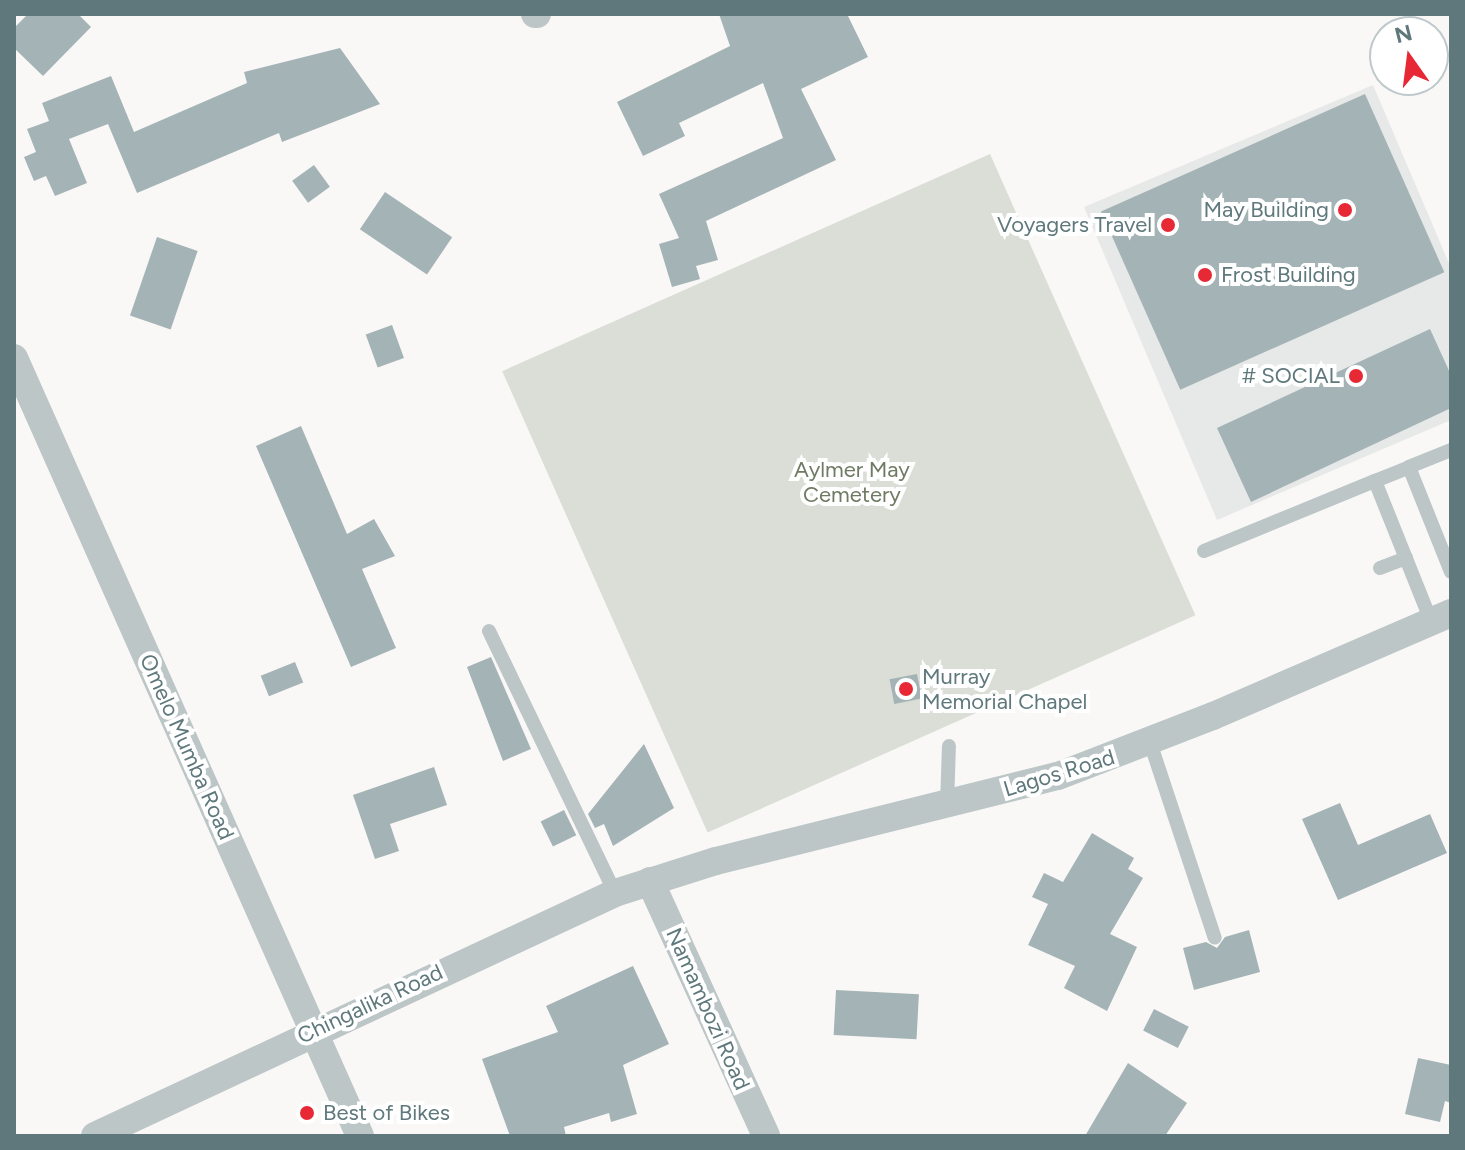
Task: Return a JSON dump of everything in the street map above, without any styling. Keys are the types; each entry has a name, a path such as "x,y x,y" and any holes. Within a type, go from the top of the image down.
{"street":[{"name":"Omelo Mumba Road","path":"14,358 360,1136"},
{"name":"Lagos Road","path":"650,881 1058,776 1150,742 1441,617"},
{"name":"Chingalika Road","path":"95,1136 313,1030 615,893 650,881"},
{"name":"Namambozi Road","path":"650,881 766,1136"}],"lane":[{"path":"1204,551 1451,450"},
{"path":"1409,467 1451,572"},
{"path":"1375,481 1406,558 1441,617"},
{"path":"1380,568 1406,558"},
{"path":"489,631 615,893"},
{"path":"1150,742 1215,938"},
{"path":"947,805 949,746"}],"shaded area":[{"path":"1369,87 1369,96 1378,96 1451,268 1451,420 1217,520 1084,207"}],"green space":[{"name":"Aylmer May Cemetery","path":"990,154 1195,615 708,833 502,371"}],"building":[{"path":"28,14 78,14 91,27 43,76 14,48 14,28"},
{"path":"719,14 847,14 868,57 801,89 836,160 706,221 718,260 696,266 700,279 672,287 659,244 679,238 659,194 783,138 763,83 679,123 685,136 643,156 617,102 730,46"},
{"path":"340,48 380,104 282,142 279,133 137,193 108,124 69,139 87,183 55,196 46,176 34,181 24,157 36,152 27,129 49,121 42,103 111,76 134,132 247,83 244,72"},
{"path":"1365,94 1444,272 1180,390 1101,212"},
{"path":"314,165 330,187 308,203 292,181"},
{"path":"385,192 452,237 427,275 360,229"},
{"path":"157,237 198,251 171,329 130,315"},
{"path":"392,325 404,358 378,367 366,335"},
{"path":"1430,329 1451,375 1451,408 1251,502 1217,428"},
{"path":"301,426 347,534 374,519 395,556 362,569 396,648 351,667 256,446"},
{"path":"491,657 531,749 503,761 467,667"},
{"path":"295,662 303,682 269,696 261,676"},
{"name":"Murray Memorial Chapel","path":"917,674 922,699 894,704 890,679"},
{"path":"644,744 674,808 613,846 604,824 595,828 588,814"},
{"path":"434,767 447,805 390,824 399,851 375,859 353,795"},
{"path":"1340,803 1358,845 1430,814 1447,853 1338,900 1302,819"},
{"path":"564,810 576,835 553,847 541,821"},
{"path":"1092,833 1134,858 1128,869 1143,878 1110,934 1137,947 1107,1011 1064,988 1075,966 1028,945 1048,904 1032,897 1044,873 1063,882"},
{"path":"1249,930 1260,972 1194,990 1183,948 1206,942 1217,948 1225,937"},
{"path":"633,966 669,1044 623,1065 637,1114 611,1122 609,1113 564,1127 566,1136 510,1136 482,1059 558,1032 546,1006"},
{"path":"836,990 919,994 917,1039 834,1035"},
{"path":"1154,1009 1189,1027 1178,1048 1143,1030"},
{"path":"1418,1058 1451,1065 1451,1103 1445,1101 1440,1122 1405,1114"},
{"path":"1128,1063 1187,1103 1165,1136 1085,1136"}],"place":[{"name":"May Building","path":"1345,210"},
{"name":"Voyagers Travel","path":"1168,225"},
{"name":"Frost Building","path":"1205,275"},
{"name":"# SOCIAL","path":"1356,376"},
{"name":"Murray Memorial Chapel","path":"906,689"},
{"name":"Best of Bikes","path":"307,1113"}]}
